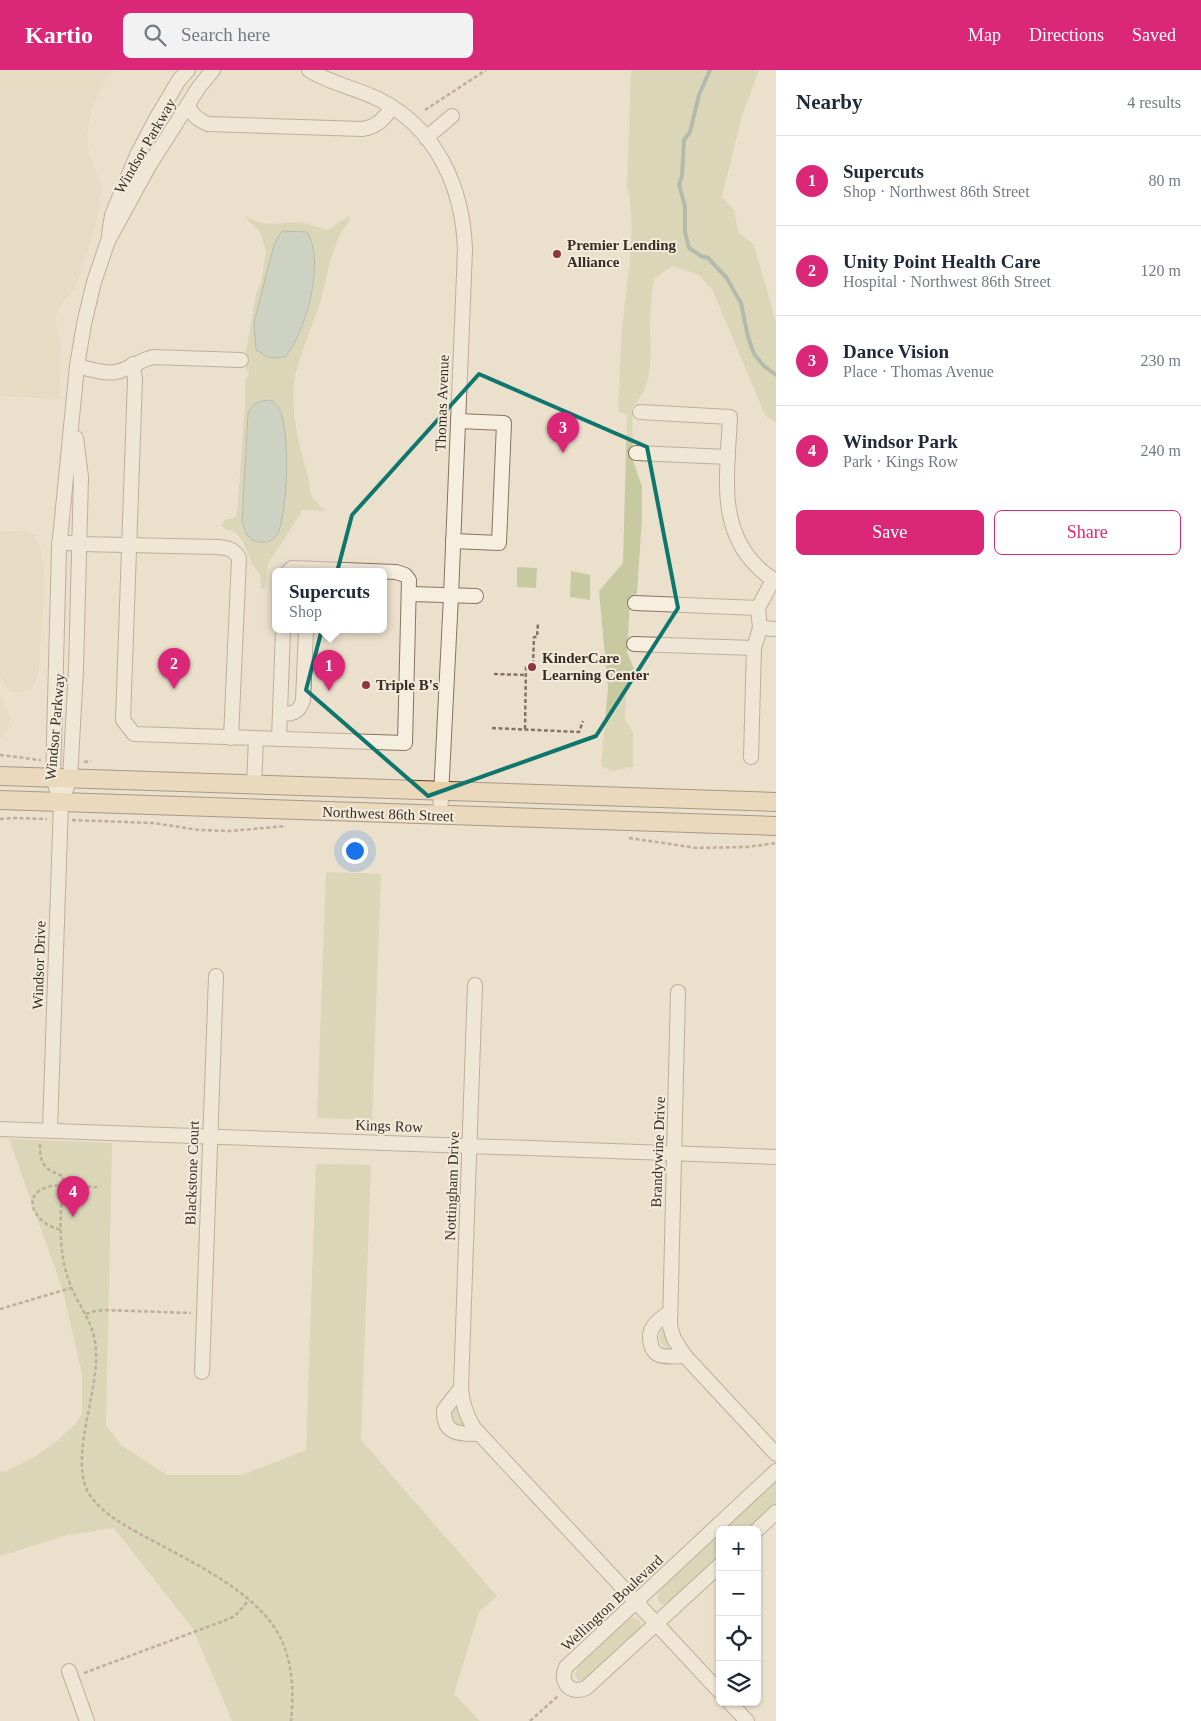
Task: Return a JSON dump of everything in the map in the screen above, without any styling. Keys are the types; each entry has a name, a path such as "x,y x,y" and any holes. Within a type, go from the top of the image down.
{"main road":[{"name":"Northwest 86th Street","path":"0,776 776,802"},
{"name":"Northwest 86th Street","path":"0,800 776,826"}],"street":[{"name":"Windsor Parkway","path":"108,241 112,215 137,155 179,80 188,70"},
{"name":"Windsor Parkway","path":"61,802 60,542 77,366 84,324 94,282 108,241 149,166 213,70"},
{"name":"Thomas Avenue","path":"315,71 392,107 418,128 444,164 454,184 464,228 465,250 451,596 440,816"},
{"path":"188,105 189,110 196,117 208,124 362,129 372,128 380,122 392,107"},
{"path":"426,138 452,116"},
{"path":"77,366 102,372 115,372 153,357 241,360"},
{"path":"133,364 135,379 123,720 134,734 405,743 409,580 405,575 387,572"},
{"path":"640,412 730,417 727,492 729,515 736,537 746,554 760,570 775,580 758,608 760,628 754,648 751,757"},
{"name":"Windsor Parkway","path":"62,778 76,669 81,477 73,416"},
{"path":"453,541 499,543 504,423 458,421"},
{"path":"636,453 728,457"},
{"path":"60,542 229,548 236,553 239,558 231,738"},
{"path":"410,594 476,596"},
{"path":"634,603 758,608"},
{"path":"760,628 776,629"},
{"path":"279,739 283,633"},
{"path":"280,714 296,712 303,700 306,633"},
{"path":"634,644 754,648"},
{"path":"254,785 256,738"},
{"name":"Windsor Drive","path":"46,1130 61,802"},
{"name":"Blackstone Court","path":"202,1372 216,976"},
{"name":"Nottingham Drive","path":"475,985 461,1388 466,1415 480,1434 716,1688"},
{"name":"Brandywine Drive","path":"678,992 670,1326 674,1339 684,1356 776,1454"},
{"name":"Kings Row","path":"0,1129 776,1157"},
{"path":"669,1313 657,1320 651,1328 649,1339 651,1347 657,1354 684,1356"},
{"path":"461,1388 444,1410 446,1424 457,1433 480,1434"},
{"name":"Wellington Boulevard","path":"716,1569 586,1688 573,1690 567,1686 563,1680 566,1667 776,1471"},
{"path":"761,1526 776,1512"},
{"path":"70,1674 86,1721"},
{"path":"733,1706 747,1721"}],"path":[{"path":"425,110 486,70"},
{"path":"525,729 526,665 533,665 534,637 537,637 538,623"},
{"path":"494,674 526,675"},
{"path":"492,728 579,732 583,721"},
{"path":"554,725 554,731"},
{"path":"0,755 38,760"},
{"path":"0,820 16,818 47,819"},
{"path":"76,820 152,823 199,830 230,831 294,826"},
{"path":"620,837 698,848 747,847 776,843"},
{"path":"46,1130 41,1160 48,1169 63,1176 61,1229 64,1265 71,1288 86,1314 94,1334 96,1373 82,1464 86,1488 104,1511 118,1521 218,1578 264,1613 279,1635 286,1652 293,1687 291,1721"},
{"path":"61,1229 44,1223 36,1213 34,1197 40,1190 50,1187 96,1187"},
{"path":"0,1309 71,1288"},
{"path":"86,1314 104,1310 204,1314"},
{"path":"70,1674 226,1620 235,1616 249,1600"},
{"path":"530,1721 560,1694"}],"highlighted area":[{"path":"479,374 647,447 678,608 596,736 428,796 306,690 352,515"}],"shaded area":[{"path":"0,70 113,70 101,87 91,112 87,135 89,153 102,188 97,219 81,273 74,289 61,305 55,318 61,348 60,399 0,396"},
{"path":"283,231 307,232 312,244 315,260 314,278 306,314 293,346 285,357 270,358 256,350 254,322 274,245"},
{"path":"270,400 276,404 281,413 284,428 287,468 286,489 281,524 277,535 267,542 259,542 248,536 242,522 248,413 256,403"},
{"path":"28,531 35,535 40,547 44,571 44,601 38,677 31,690 25,692 12,692 7,688 0,675 0,532"},
{"path":"0,694 10,717 5,735 0,740"}],"green space":[{"path":"631,70 759,70 742,116 722,197 734,210 738,232 754,245 776,322 776,423 765,415 712,289 699,275 672,266 654,279 650,314 650,369 645,389 632,407 633,461 642,486 637,593 630,600 627,652 634,669 626,695 625,720 633,732 633,767 613,771 601,766 608,688 599,591 623,563 627,415 618,411 622,330 631,238 630,206 627,189"},
{"path":"244,216 267,224 301,222 328,230 348,216 351,219 335,247 321,300 302,351 294,380 295,419 310,493 315,501 327,511 301,510 301,513 269,562 264,589 261,589 260,575 253,566 243,541 235,532 222,526 224,520 234,518 237,515 245,382 249,373 244,364 256,294 261,283 266,251 260,232","holes":["312,240 314,270 310,302 300,332 285,357","270,400 277,404 285,432 286,482 248,536 242,522 248,413"]},
{"path":"517,567 537,568 536,588 517,587"},
{"path":"571,571 590,575 590,600 570,597"},
{"path":"326,872 381,874 372,1120 317,1118"},
{"path":"9,1139 112,1143 106,1425 121,1445 167,1475 242,1475 306,1450 316,1164 371,1165 361,1440 497,1596 479,1612 454,1694 480,1721 232,1721 193,1629 114,1528 67,1535 0,1556 0,1472 7,1471 36,1456 57,1441 75,1424 82,1414 82,1374 63,1291"},
{"path":"664,1327 672,1348 664,1346 660,1341 660,1334"},
{"path":"457,1405 464,1426 454,1421 453,1418 453,1412"},
{"path":"776,1481 776,1506 754,1526 728,1526"},
{"path":"716,1538 716,1562 672,1603 668,1605 660,1604 657,1597 660,1590"},
{"path":"630,1618 635,1618 639,1621 641,1630 582,1682 578,1681 575,1674 578,1666"}],"waterway":[{"path":"710,70 699,95 690,132 684,140 682,176 679,185 685,206 685,232 689,248 708,258 726,277 741,303 748,337 754,354 764,366 776,375"}],"place":[{"name":"Premier Lending Alliance","path":"557,254"},
{"name":"Dance Vision","path":"563,453"},
{"name":"KinderCare Learning Center","path":"532,667"},
{"name":"Triple B's","path":"366,685"},
{"name":"Unity Point Health Care","path":"174,689"},
{"name":"Supercuts","path":"329,691"},
{"name":"Windsor Park","path":"73,1217"}]}
